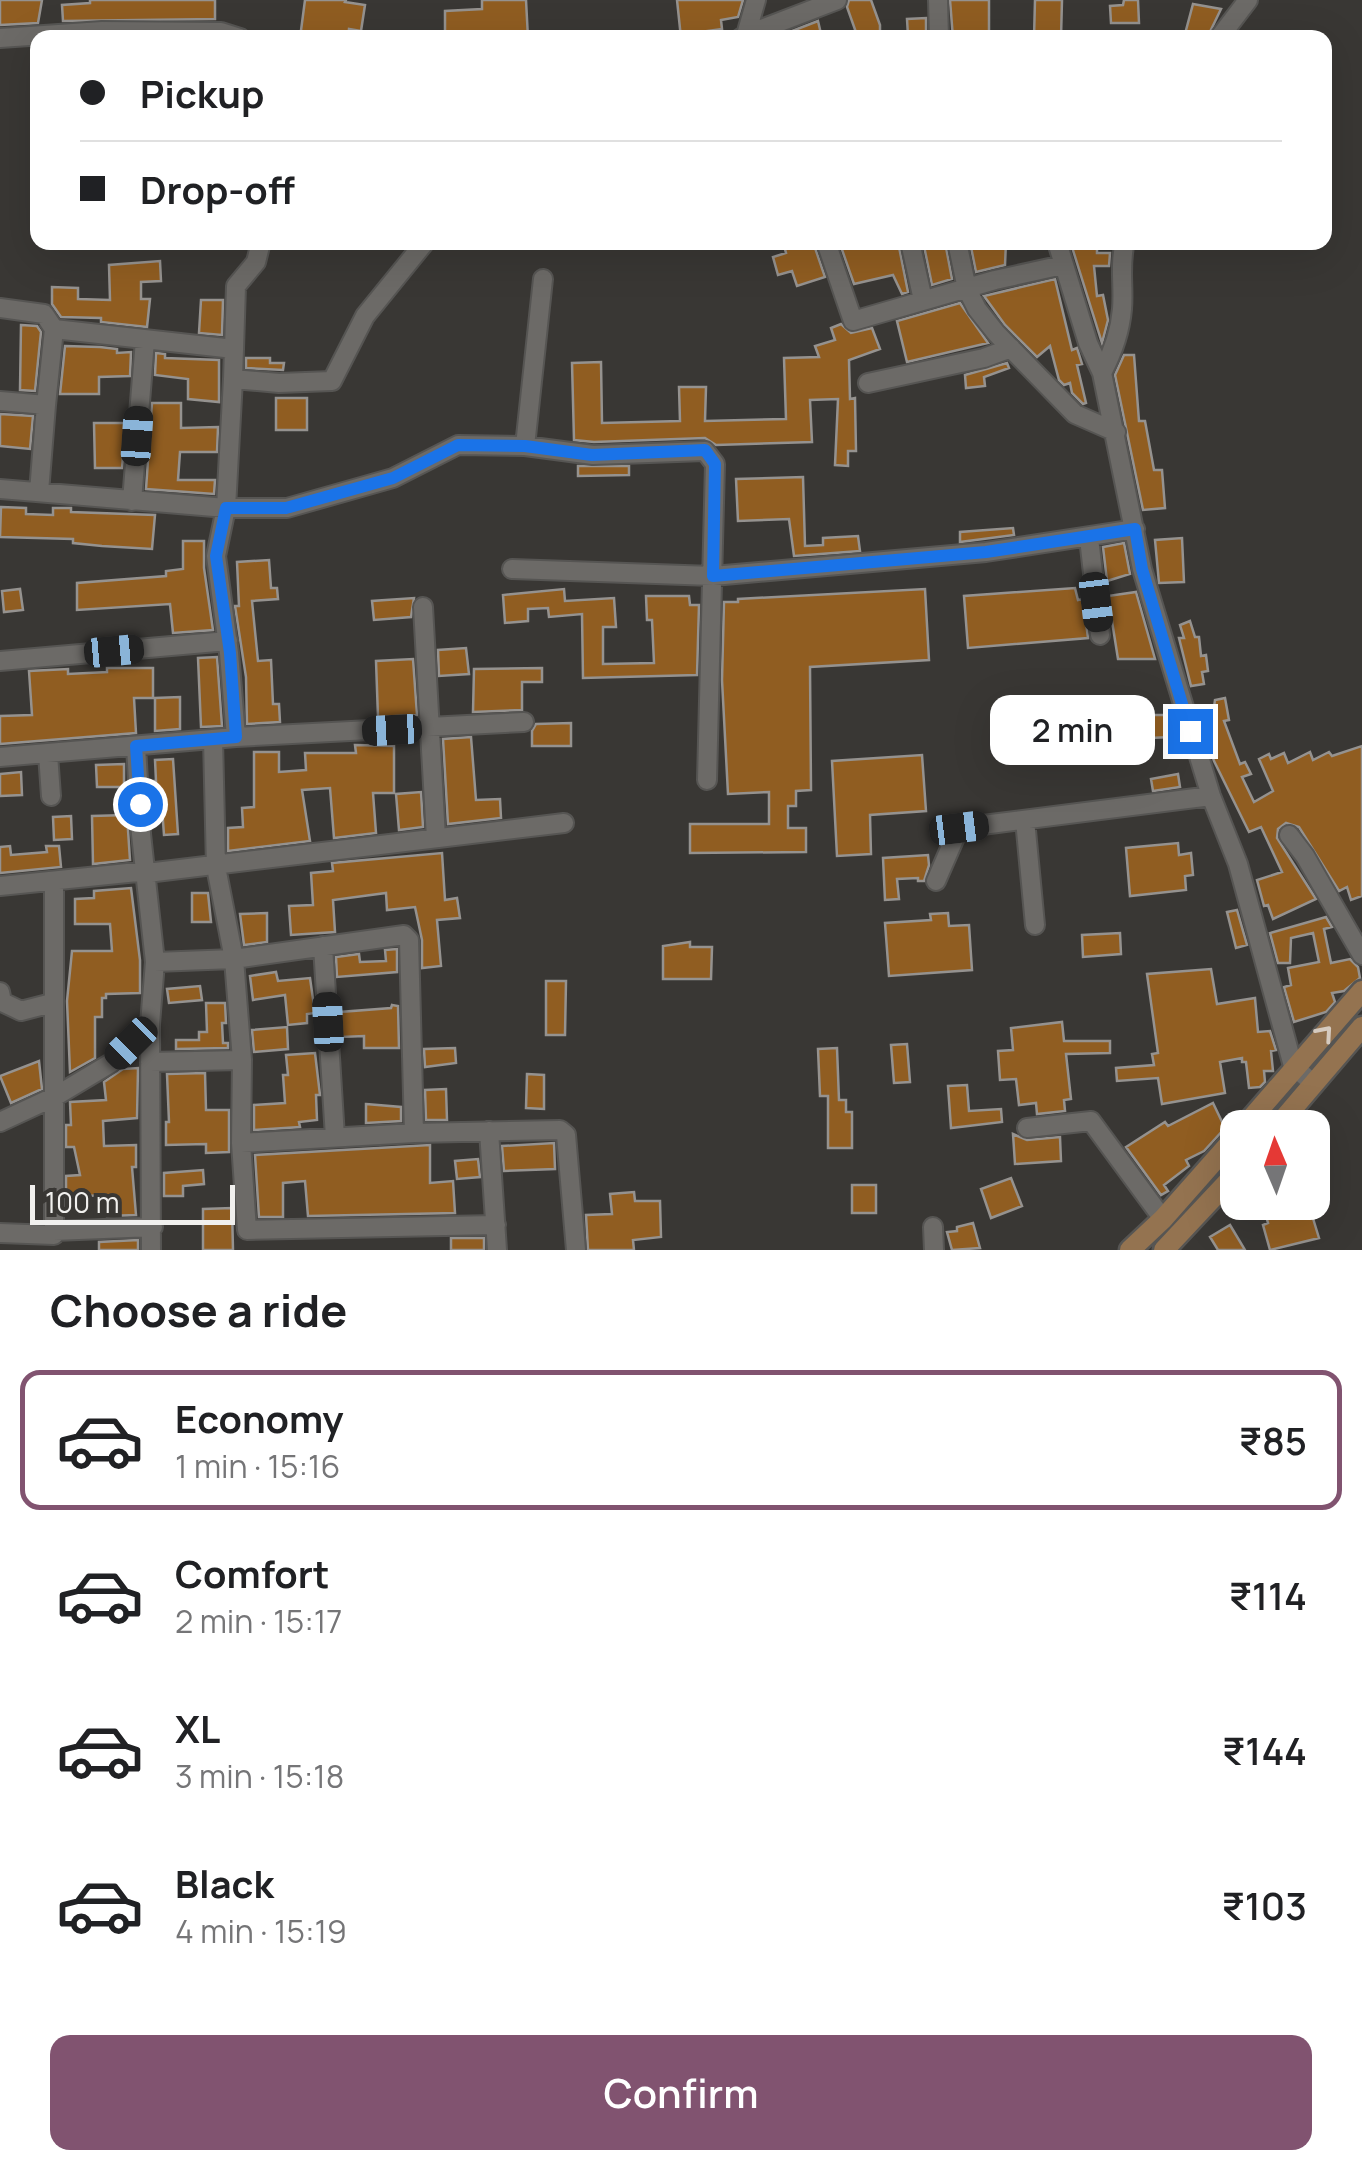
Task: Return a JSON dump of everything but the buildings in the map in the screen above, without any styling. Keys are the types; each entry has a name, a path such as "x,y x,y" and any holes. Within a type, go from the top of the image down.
{"main road":[{"path":"1259,1110 1362,991"},
{"path":"1292,1110 1362,1027"},
{"path":"1130,1250 1220,1154"},
{"path":"1164,1250 1220,1190"}],"street":[{"path":"746,30 756,0"},
{"path":"760,30 837,0"},
{"path":"938,0 939,30"},
{"path":"1224,30 1248,0"},
{"path":"0,38 30,36"},
{"path":"236,737 216,556 226,508 236,286 256,262 259,250"},
{"path":"233,380 332,382 365,316 419,250"},
{"path":"829,250 853,321 967,288 1063,266"},
{"path":"912,250 923,300"},
{"path":"959,250 967,288 977,309 1075,414 1116,432"},
{"path":"1059,250 1088,343 1102,372 1142,569 1211,796 1238,864 1295,1068 1314,1084"},
{"path":"1102,372 1115,347 1122,310 1123,250"},
{"path":"525,446 543,279"},
{"path":"0,308 44,314 54,329 39,492"},
{"path":"54,329 234,349"},
{"path":"132,501 145,340"},
{"path":"868,384 984,358 1011,348"},
{"path":"0,401 46,405"},
{"path":"0,490 226,508 286,508 393,478 458,445 525,446 592,455 705,450 715,464 707,780"},
{"path":"512,570 713,576 986,552 1135,529"},
{"path":"1088,538 1100,635"},
{"path":"423,607 436,838"},
{"path":"0,661 228,641"},
{"path":"0,757 236,737 524,722"},
{"path":"213,739 216,866 234,959 242,1060 241,1143 248,1230 496,1226"},
{"path":"136,746 155,962 150,1024 151,1250"},
{"path":"48,754 51,796"},
{"path":"936,881 959,828 1211,796"},
{"path":"1026,820 1036,925"},
{"path":"0,886 216,866 564,823"},
{"path":"1288,835 1305,856 1362,955"},
{"path":"54,881 54,1239"},
{"path":"155,962 234,959 404,935 410,940 414,1133"},
{"path":"323,946 335,1137"},
{"path":"0,992 2,1002 20,1011 52,1003"},
{"path":"0,1122 56,1096 111,1063 150,1024"},
{"path":"150,1062 242,1060"},
{"path":"1026,1128 1091,1122 1163,1219"},
{"path":"241,1143 560,1130 566,1135 576,1250"},
{"path":"489,1131 497,1250"},
{"path":"933,1226 934,1250"},
{"path":"0,1234 54,1239 153,1228"}],"route":[{"path":"140,804 136,746 236,737 230,653 216,556 226,508 286,508 393,478 458,445 525,446 592,455 705,450 715,464 713,576 986,552 1135,529 1142,569 1190,731"}]}
